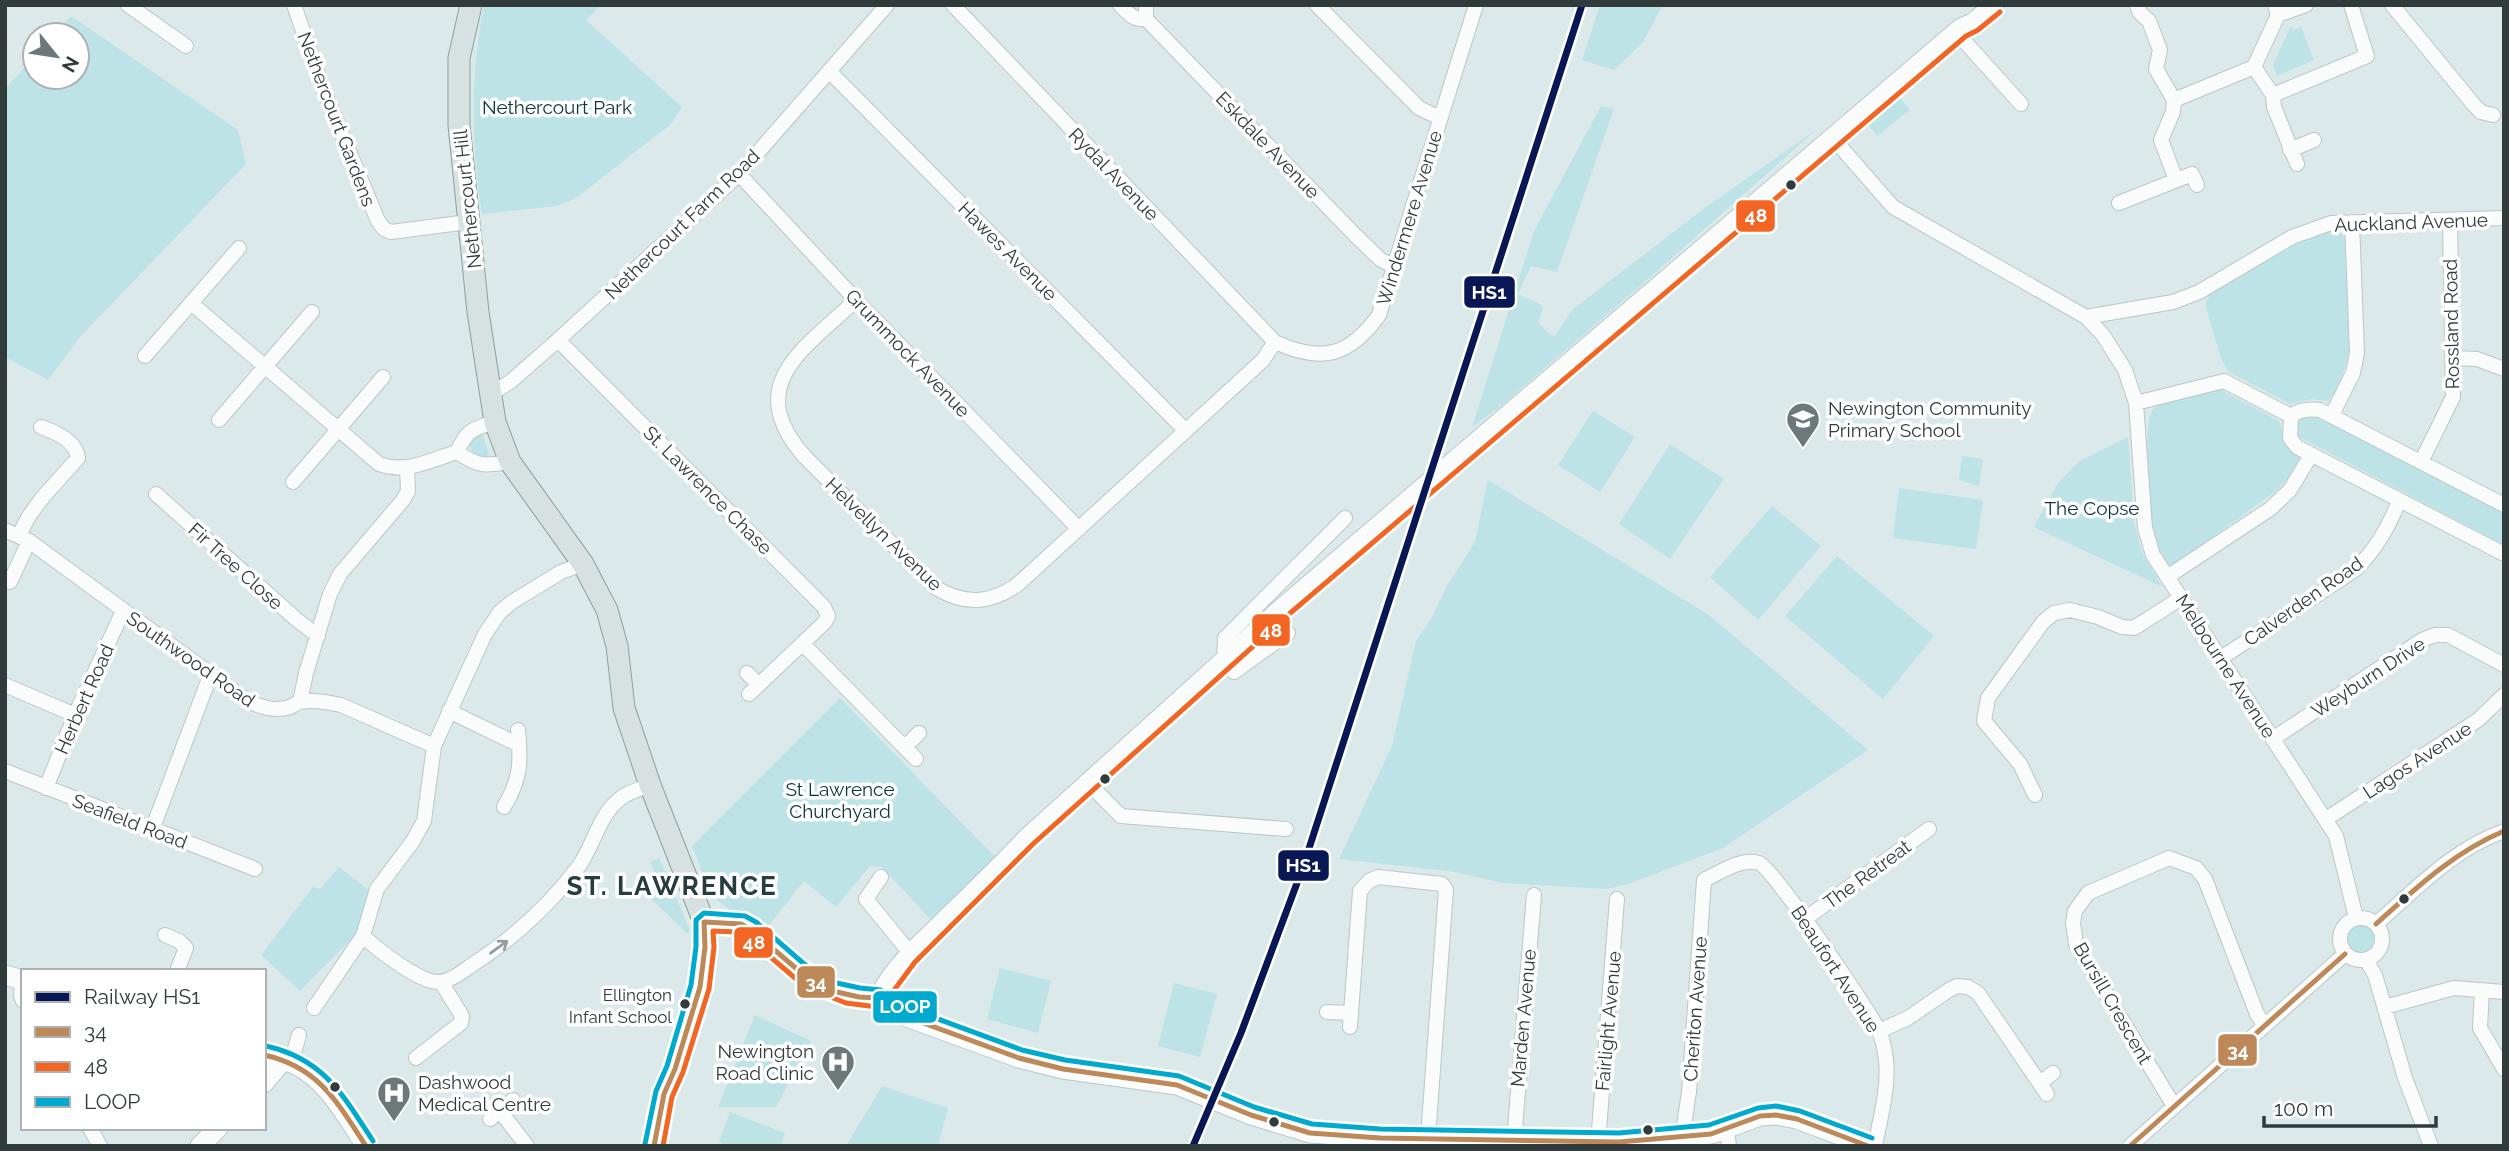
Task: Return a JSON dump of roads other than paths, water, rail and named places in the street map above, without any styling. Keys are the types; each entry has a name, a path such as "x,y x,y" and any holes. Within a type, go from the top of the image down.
{"main road":[{"name":"Nethercourt Hill","path":"471,5 459,58 459,125 468,222 495,422 510,462 583,564 607,610 617,646 624,708 650,785 704,922"},
{"path":"878,998 891,974 910,953 1027,838 1224,661 1474,444 1958,30 1976,5"},
{"path":"1958,30 1973,23 1994,5"},
{"path":"654,1146 664,1094 675,1069 701,987 705,947 704,922 741,924 762,937 798,970 828,990 878,998 896,1013 1043,1065 1160,1081 1197,1091 1231,1107 1310,1133 1380,1138 1598,1143 1728,1138 1760,1116 1776,1115 1797,1119 1868,1146"},
{"path":"266,1080 279,1059 306,1070 317,1080 366,1146"},
{"path":"200,1146 216,1130"}],"street":[{"path":"128,5 185,46"},
{"name":"Nethercourt Gardens","path":"294,5 322,86 378,221 384,229 391,232 468,222"},
{"name":"Nethercourt Farm Road","path":"490,394 510,382 558,340 739,174 887,5"},
{"name":"Rydal Avenue","path":"953,5 1275,342"},
{"name":"Eskdale Avenue","path":"1120,5 1132,18 1146,12 1356,235 1381,260 1394,266"},
{"path":"1317,5 1419,108 1440,118"},
{"name":"Windermere Avenue","path":"1275,342 1308,355 1338,351 1368,331 1379,315 1476,5"},
{"path":"2137,5 2150,24 2160,50 2156,69 2174,100 2173,112 2161,140 2176,180"},
{"path":"2174,100 2253,67 2277,10 2306,5"},
{"path":"2273,95 2367,56 2351,5"},
{"path":"2392,5 2474,106 2481,112 2493,115"},
{"path":"1958,30 2021,104"},
{"path":"2253,67 2273,95 2274,107 2297,164"},
{"name":"Hawes Avenue","path":"829,71 1186,431"},
{"name":"Melbourne Avenue","path":"1832,137 1893,207 2086,317 2113,348 2125,370 2136,403 2145,528 2153,555 2336,836 2356,918"},
{"path":"2290,150 2314,141"},
{"name":"Grummock Avenue","path":"739,174 856,300 1079,529"},
{"path":"2119,203 2192,174 2197,185"},
{"name":"Auckland Avenue","path":"2086,317 2173,302 2199,292 2292,237 2331,223 2504,218"},
{"name":"Rossland Road","path":"2421,462 2453,397 2450,221"},
{"path":"2332,415 2354,373 2357,353 2352,222"},
{"path":"145,356 239,248"},
{"name":"Helvellyn Avenue","path":"856,300 797,356 784,374 777,398 779,419 805,457 936,588 951,597 967,600 1001,596 1017,585 1262,360 1275,342"},
{"path":"191,303 379,464 393,469 408,468 457,452 472,429 495,422"},
{"path":"219,420 312,312"},
{"name":"St. Lawrence Chase","path":"558,340 824,607 828,616 825,622 754,690 747,673"},
{"path":"2453,358 2477,359 2504,369"},
{"path":"293,482 383,377"},
{"path":"2136,403 2224,381 2291,416"},
{"path":"2291,416 2308,409 2332,415 2504,505"},
{"path":"2291,416 2290,438 2297,447 2504,554"},
{"path":"10,582 18,536 29,516 43,497 83,459 61,435 41,427"},
{"path":"457,452 473,464 510,462"},
{"path":"2167,577 2270,509 2290,490 2311,455"},
{"path":"300,702 330,594 340,573 408,491 408,468"},
{"name":"Fir Tree Close","path":"156,494 318,636"},
{"name":"Calverden Road","path":"2221,658 2356,569 2373,552 2399,501"},
{"path":"1288,633 1234,672 1224,661 1225,638 1345,518"},
{"name":"Southwood Road","path":"18,536 211,676 261,708 288,708 300,702 341,705 434,746"},
{"path":"314,1008 363,936 377,889 413,841 424,821 434,746 485,634 500,612 512,602 561,572 583,564"},
{"path":"2035,795 2020,764 1984,721 1988,698 2043,622 2054,613 2070,610 2122,627 2134,628 2181,598"},
{"name":"Herbert Road","path":"46,788 75,715 123,611"},
{"name":"Weyburn Drive","path":"2274,738 2421,640 2435,635 2448,635 2504,665"},
{"path":"803,644 916,758"},
{"path":"152,830 211,676"},
{"path":"5,685 75,715"},
{"name":"Lagos Avenue","path":"2326,819 2479,720 2504,695"},
{"path":"449,711 519,738 521,768 516,786 504,807"},
{"path":"905,747 919,733"},
{"name":"Seafield Road","path":"5,771 255,869"},
{"path":"1088,783 1121,816 1286,829"},
{"path":"441,982 468,968 517,933 579,866 609,809 622,796 650,785"},
{"name":"The Retreat","path":"1805,919 1929,829"},
{"path":"2376,924 2462,850 2504,831"},
{"name":"Bursill Crescent","path":"2174,1106 2076,944 2073,923 2075,911 2088,893 2169,858 2196,868 2205,879 2257,1014 2264,1025"},
{"name":"Beaufort Avenue","path":"1704,880 1742,862 1758,863 1770,871 1879,1031 1886,1061 1884,1096 1875,1146"},
{"path":"881,877 866,900 910,953"},
{"path":"1327,1012 1350,1020 1360,891 1368,881 1378,877 1442,884 1446,890 1428,1138"},
{"name":"Cheriton Avenue","path":"1682,1138 1689,1092 1704,880"},
{"name":"Marden Avenue","path":"1514,1141 1534,895"},
{"name":"Fairlight Avenue","path":"1598,1143 1617,899"},
{"path":"2356,918 2370,920 2380,929 2382,942 2377,954 2366,960 2354,960 2345,954 2339,940 2340,933 2349,921 2356,918"},
{"path":"165,935 179,941 186,948 178,969"},
{"path":"363,936 416,974 441,982 462,1016 461,1023 415,1058"},
{"path":"2130,1146 2345,954"},
{"path":"2366,960 2375,975 2405,1078 2431,1146"},
{"path":"17,978 21,996"},
{"path":"1879,1031 1908,1018 1957,986 1968,987 1978,993 1998,1036 2044,1089 2053,1073"},
{"path":"2385,1006 2454,988 2504,992"},
{"path":"2482,990 2480,1028 2504,1069"},
{"path":"279,1059 299,1035"},
{"path":"513,1100 495,1115 527,1146"},
{"path":"91,1130 100,1146"}],"rail line":[{"name":"HS1","path":"1193,1146 1241,1033 1303,867 1582,5"}],"place":[{"name":"Newington Community Primary School","path":"1803,449"},
{"name":"Ellington Infant School","path":"685,1004"},
{"name":"Newington Road Clinic","path":"838,1092"},
{"name":"Dashwood Medical Centre","path":"394,1123"}],"district":[{"name":"ST. LAWRENCE","path":"672,886"}],"park label":[{"name":"Nethercourt Park","path":"557,107"},
{"name":"The Copse","path":"2092,508"},
{"name":"St Lawrence Churchyard","path":"840,800"}]}
